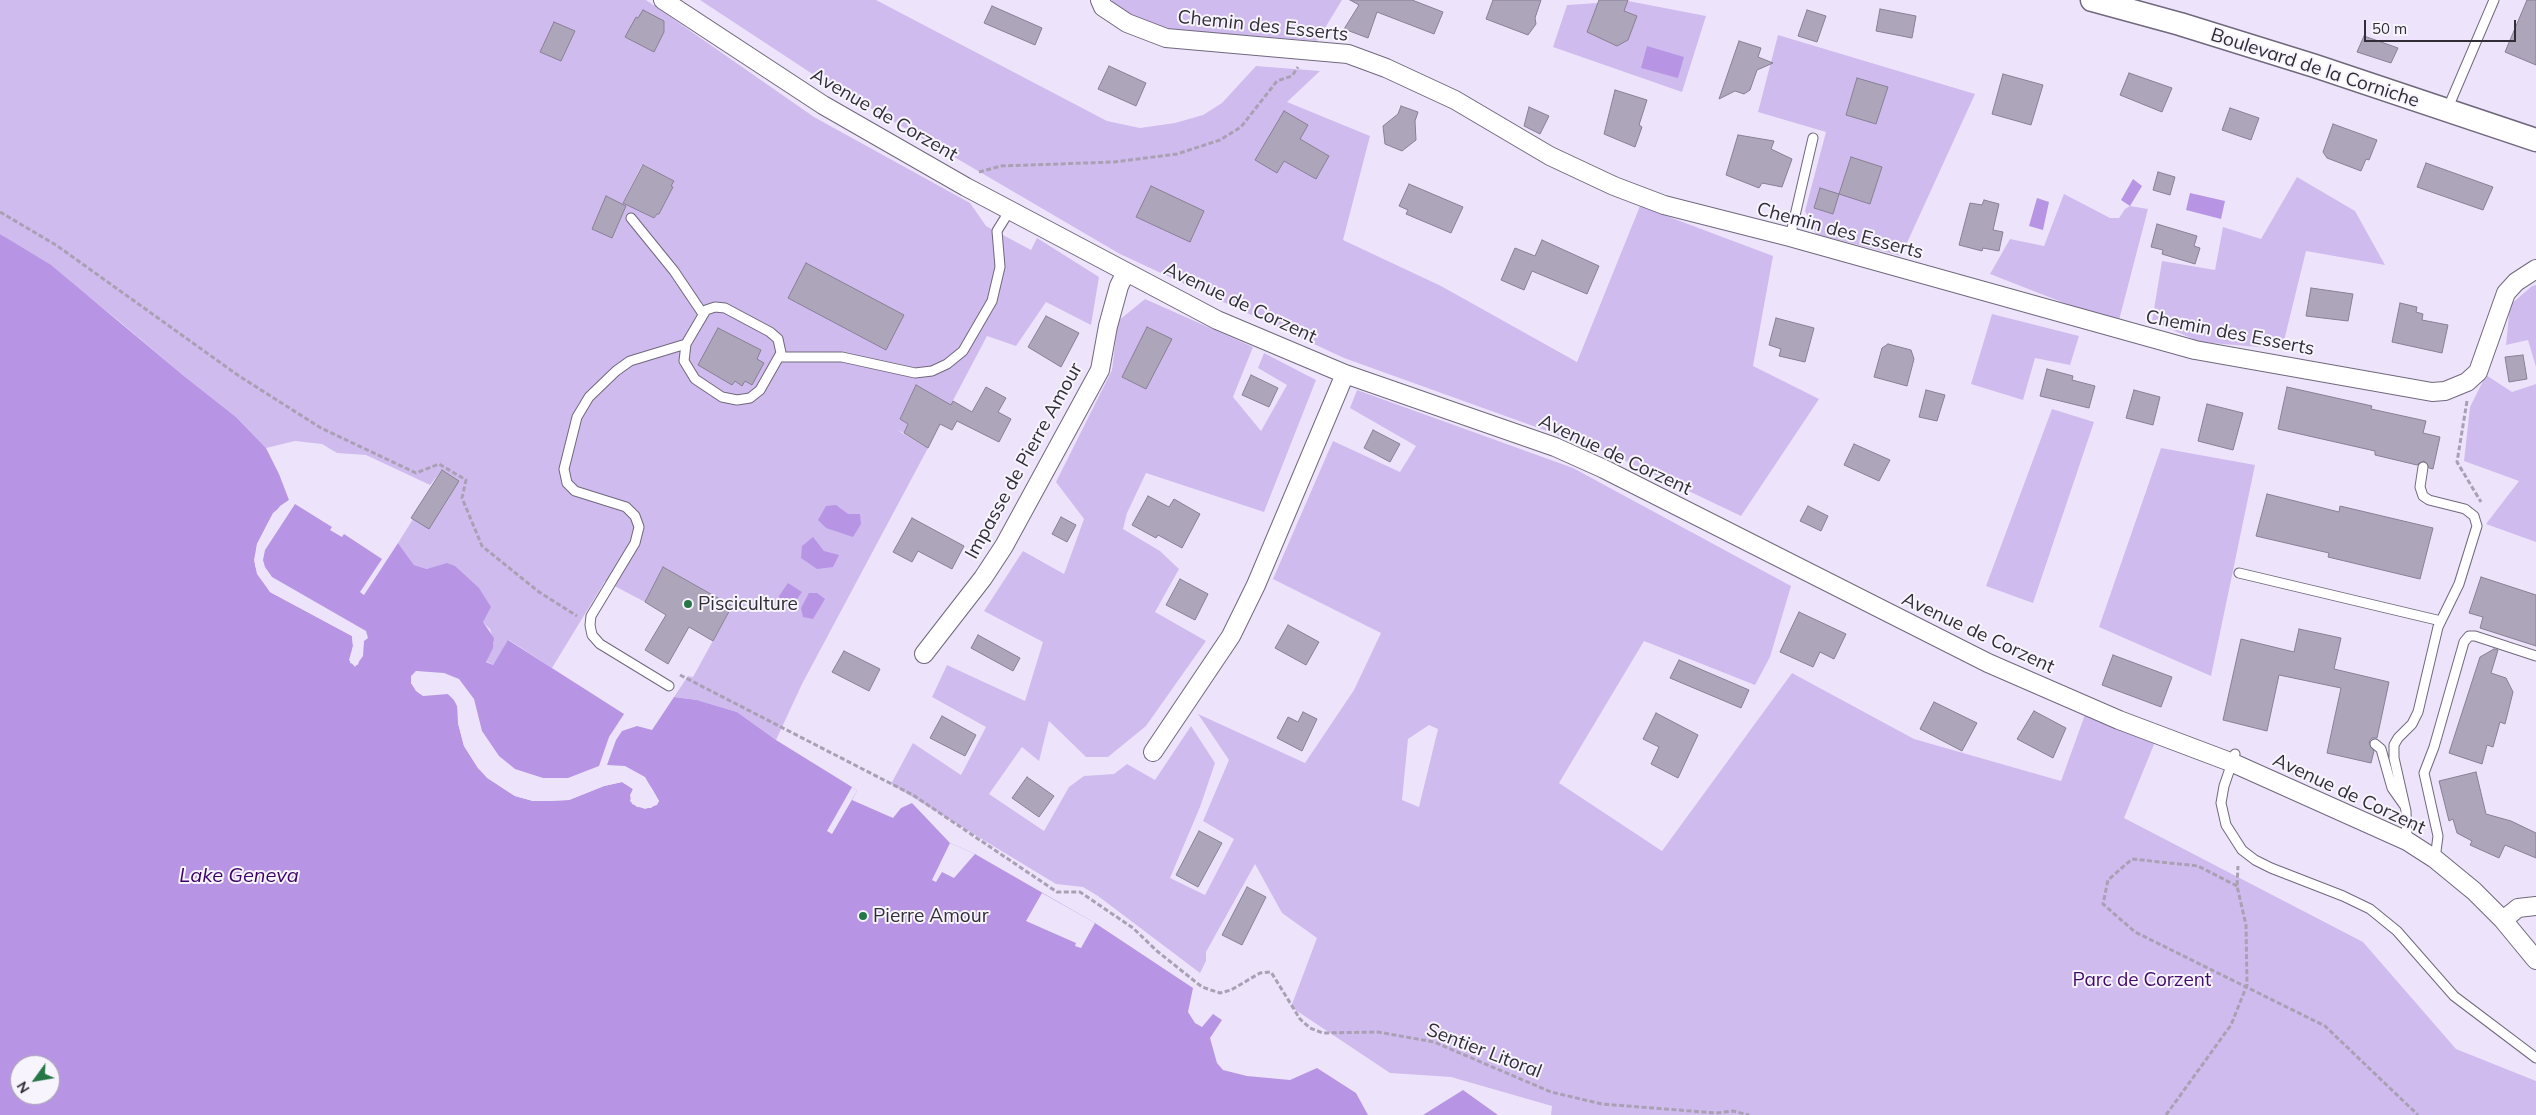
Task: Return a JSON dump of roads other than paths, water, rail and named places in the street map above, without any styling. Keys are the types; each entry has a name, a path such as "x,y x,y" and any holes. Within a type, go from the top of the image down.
{"street":[{"name":"Avenue de Corzent","path":"663,0 792,86 966,187 1217,320 1345,374 1556,447 1604,469 1988,663 2119,720 2234,759 2407,841 2461,879 2503,920 2536,960"},
{"name":"Chemin des Esserts","path":"1100,0 1103,7 1127,23 1166,38 1348,54 1395,72 1455,100 1550,156 1614,186 1664,205 1790,237 2195,350 2432,392 2452,389 2471,380 2478,372 2506,293 2516,282 2536,269"},
{"name":"Boulevard de la Corniche","path":"2092,0 2180,24 2536,140"},
{"name":"Impasse de Pierre Amour","path":"924,654 983,578 1004,546 1100,370 1108,326 1119,286 1126,272"},
{"path":"1154,752 1231,636 1256,585 1345,374"},
{"path":"2503,920 2521,906 2536,906"}],"lane":[{"path":"2447,110 2494,0"},
{"path":"1790,237 1813,138"},
{"path":"780,357 842,357 915,373 932,370 946,364 963,351 992,301 1000,267 997,232 1010,210"},
{"path":"631,218 674,271 702,314"},
{"path":"715,307 725,308 770,332 780,343 780,357 764,386 756,395 743,400 730,399 709,390 689,373 683,355 686,344 702,314 715,307"},
{"path":"669,686 600,644 592,635 591,616 635,543 639,527 635,516 626,507 575,491 567,483 564,469 577,416 594,391 616,370 630,361 686,344"},
{"path":"2407,841 2405,807 2394,758 2394,746 2398,738 2412,724 2418,712 2441,620 2459,584 2476,530 2476,520 2465,509 2430,500 2423,496 2420,487 2423,466"},
{"path":"2239,573 2441,620"},
{"path":"2435,859 2438,836 2424,774 2434,747 2464,642 2469,636 2475,636 2536,656"},
{"path":"2375,744 2381,749 2392,788 2405,807"},
{"path":"2234,759 2224,786 2222,810 2229,831 2242,850 2263,864 2344,896 2370,909 2397,931 2454,996 2536,1058"}],"water":[{"path":"1647,46 1684,57 1678,78 1641,68"},
{"path":"2133,179 2142,186 2130,206 2121,200"},
{"path":"2190,193 2225,201 2221,219 2186,210"},
{"path":"2037,198 2049,202 2043,230 2029,226"},
{"name":"Lake Geneva","path":"0,234 51,265 236,417 266,448 289,500 280,506 269,521 257,544 255,566 270,592 352,636 353,646 350,663 358,665 364,641 368,638 366,631 272,577 265,567 263,560 265,550 295,504 332,527 330,530 342,537 344,534 382,559 360,592 364,595 398,543 414,565 427,569 447,563 455,566 479,588 491,607 483,622 494,638 493,648 486,662 493,665 508,640 624,714 609,737 599,766 568,778 543,778 515,769 499,756 482,731 474,699 459,679 444,673 416,671 411,683 420,694 448,694 457,703 458,723 464,746 478,768 501,787 515,796 533,801 550,801 569,800 604,786 622,782 633,789 630,801 637,807 651,808 659,801 645,777 625,766 607,765 616,740 622,731 637,726 652,730 674,697 697,700 737,712 776,740 852,787 857,791 852,800 893,818 901,808 912,803 950,843 975,854 1095,923 1193,988 1188,1012 1195,1023 1202,1027 1213,1014 1222,1020 1210,1038 1217,1063 1223,1070 1247,1076 1290,1080 1317,1068 1356,1093 1368,1115 0,1115"},
{"path":"836,505 848,514 860,514 861,524 853,537 826,528 818,520 826,506"},
{"path":"813,537 824,551 839,555 833,567 817,569 801,558 802,546"},
{"path":"788,583 802,592 791,608 781,604 779,596"},
{"path":"809,593 817,593 825,599 813,619 803,617 801,608"},
{"path":"1463,1090 1498,1115 1423,1115"}],"place":[{"name":"Pisciculture","path":"688,604"},
{"name":"Pierre Amour","path":"863,916"}],"park label":[{"name":"Parc de Corzent","path":"2142,980"}]}
